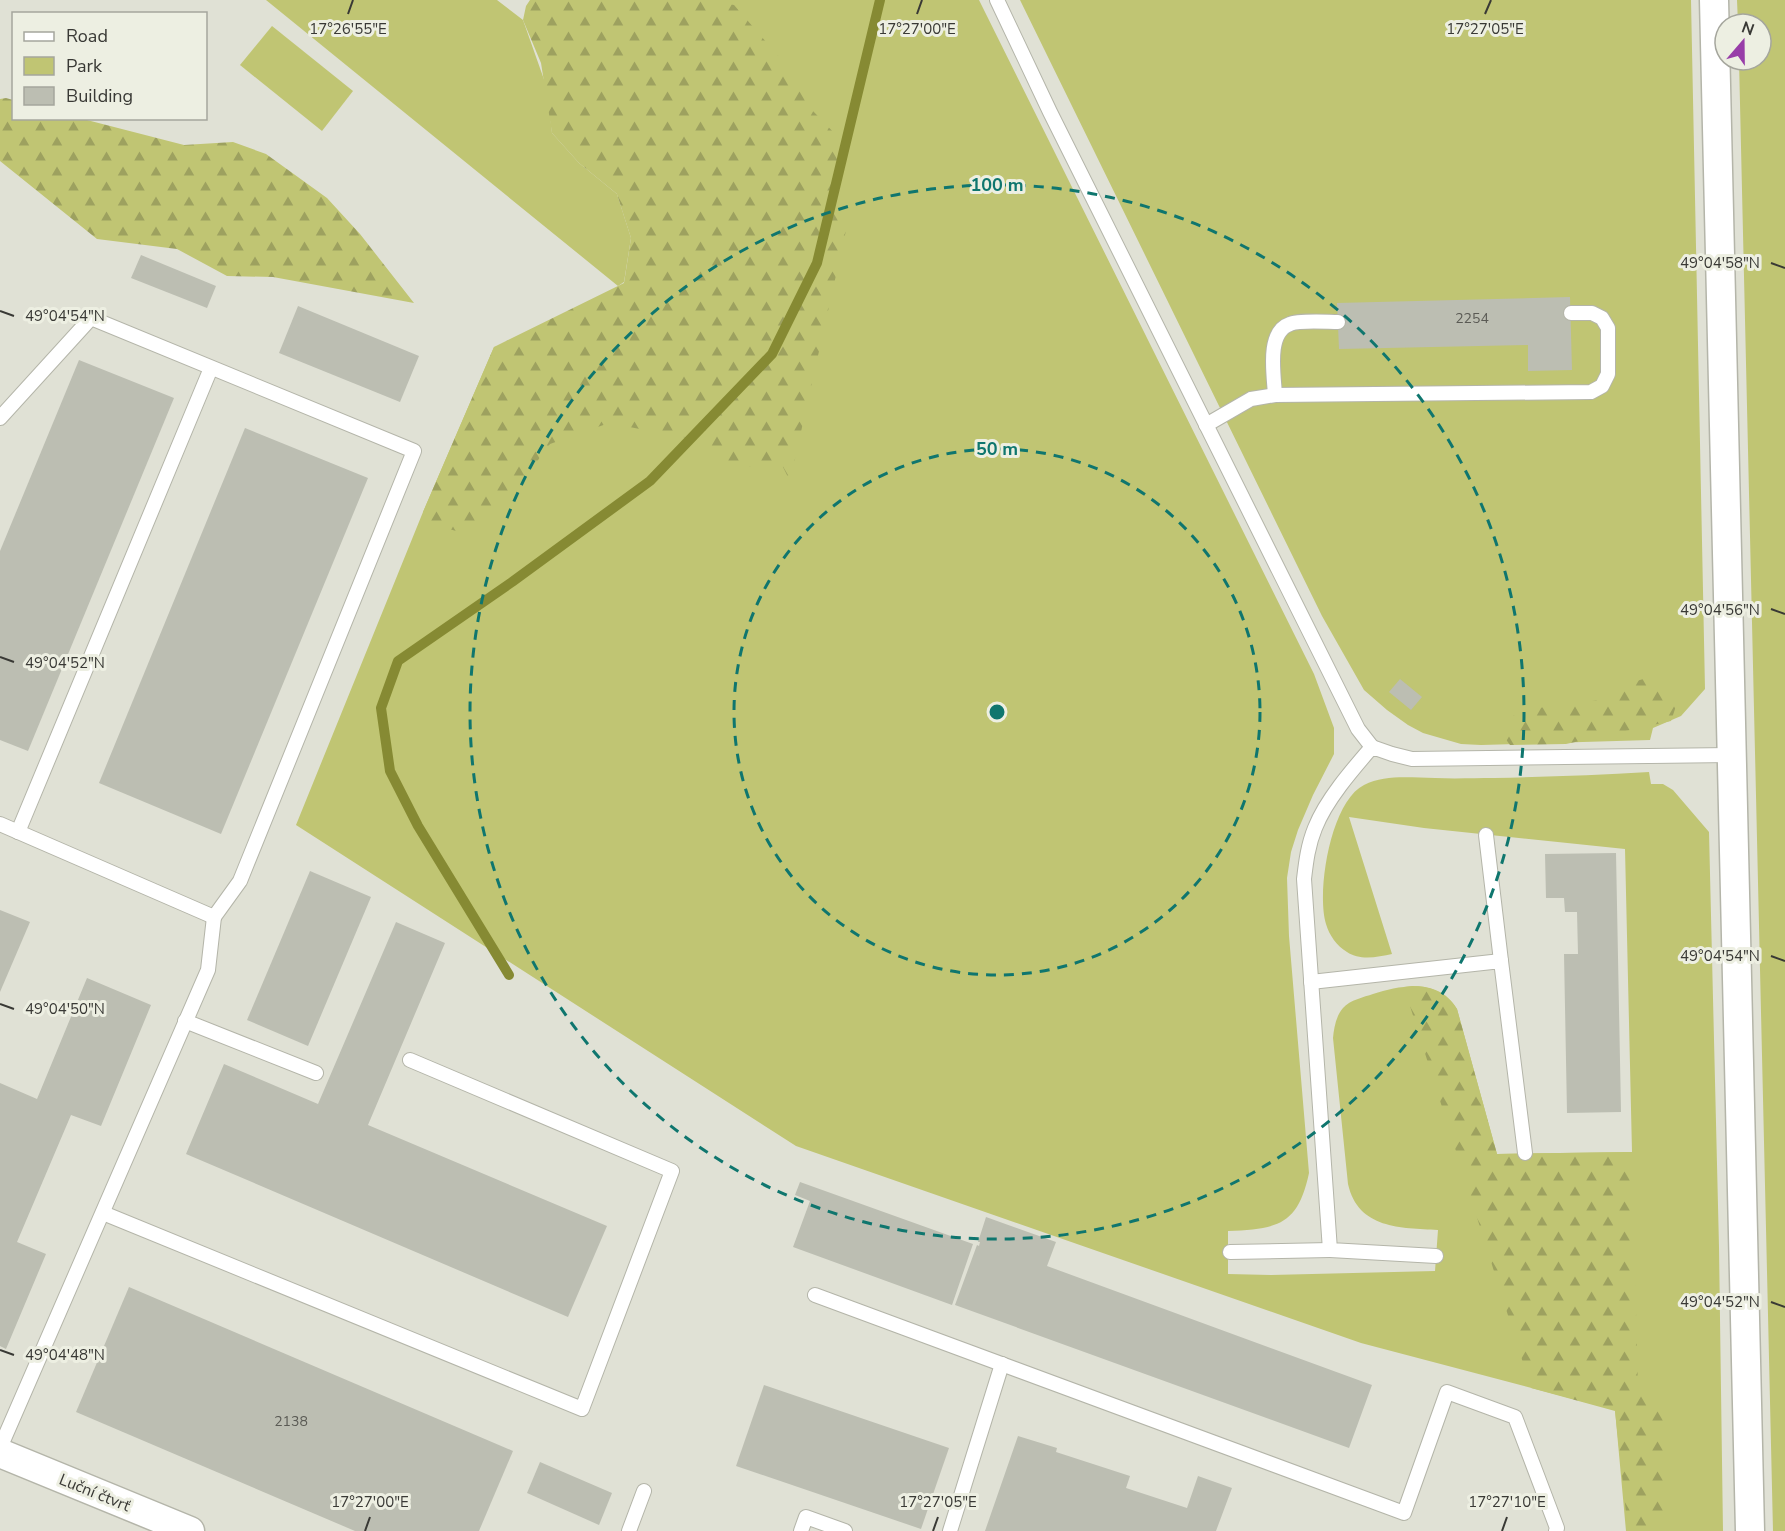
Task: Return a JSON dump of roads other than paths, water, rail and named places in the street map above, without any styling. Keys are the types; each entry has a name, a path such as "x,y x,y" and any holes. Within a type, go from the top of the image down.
{"street":[{"path":"1714,0 1750,1531"},
{"name":"Luční čtvrť","path":"0,1453 190,1531"}],"lane":[{"path":"997,0 1358,729 1372,747 1412,759 1731,754"},
{"path":"1206,424 1251,399 1275,395 1592,392 1602,386 1608,374 1608,328 1602,318 1592,313 1571,313"},
{"path":"0,418 91,318 414,452 240,880 214,917 207,970 0,1448"},
{"path":"1275,395 1274,347 1279,332 1290,323 1338,322"},
{"path":"18,832 211,368"},
{"path":"1330,1250 1304,879 1308,849 1316,826 1346,777 1372,747"},
{"path":"0,824 214,917"},
{"path":"1486,835 1525,1153"},
{"path":"1311,982 1501,961"},
{"path":"185,1021 316,1074"},
{"path":"103,1213 582,1409 672,1171 410,1060"},
{"path":"1230,1252 1330,1250 1436,1256"},
{"path":"815,1295 1404,1513 1447,1392 1515,1418 1557,1528 1556,1531"},
{"path":"950,1531 1002,1364"},
{"path":"629,1531 644,1491"},
{"path":"801,1531 806,1517 845,1531"}],"waterway":[{"path":"509,975 418,826 390,771 381,708 398,661 512,582 650,481 772,354 817,263 880,0"}]}
